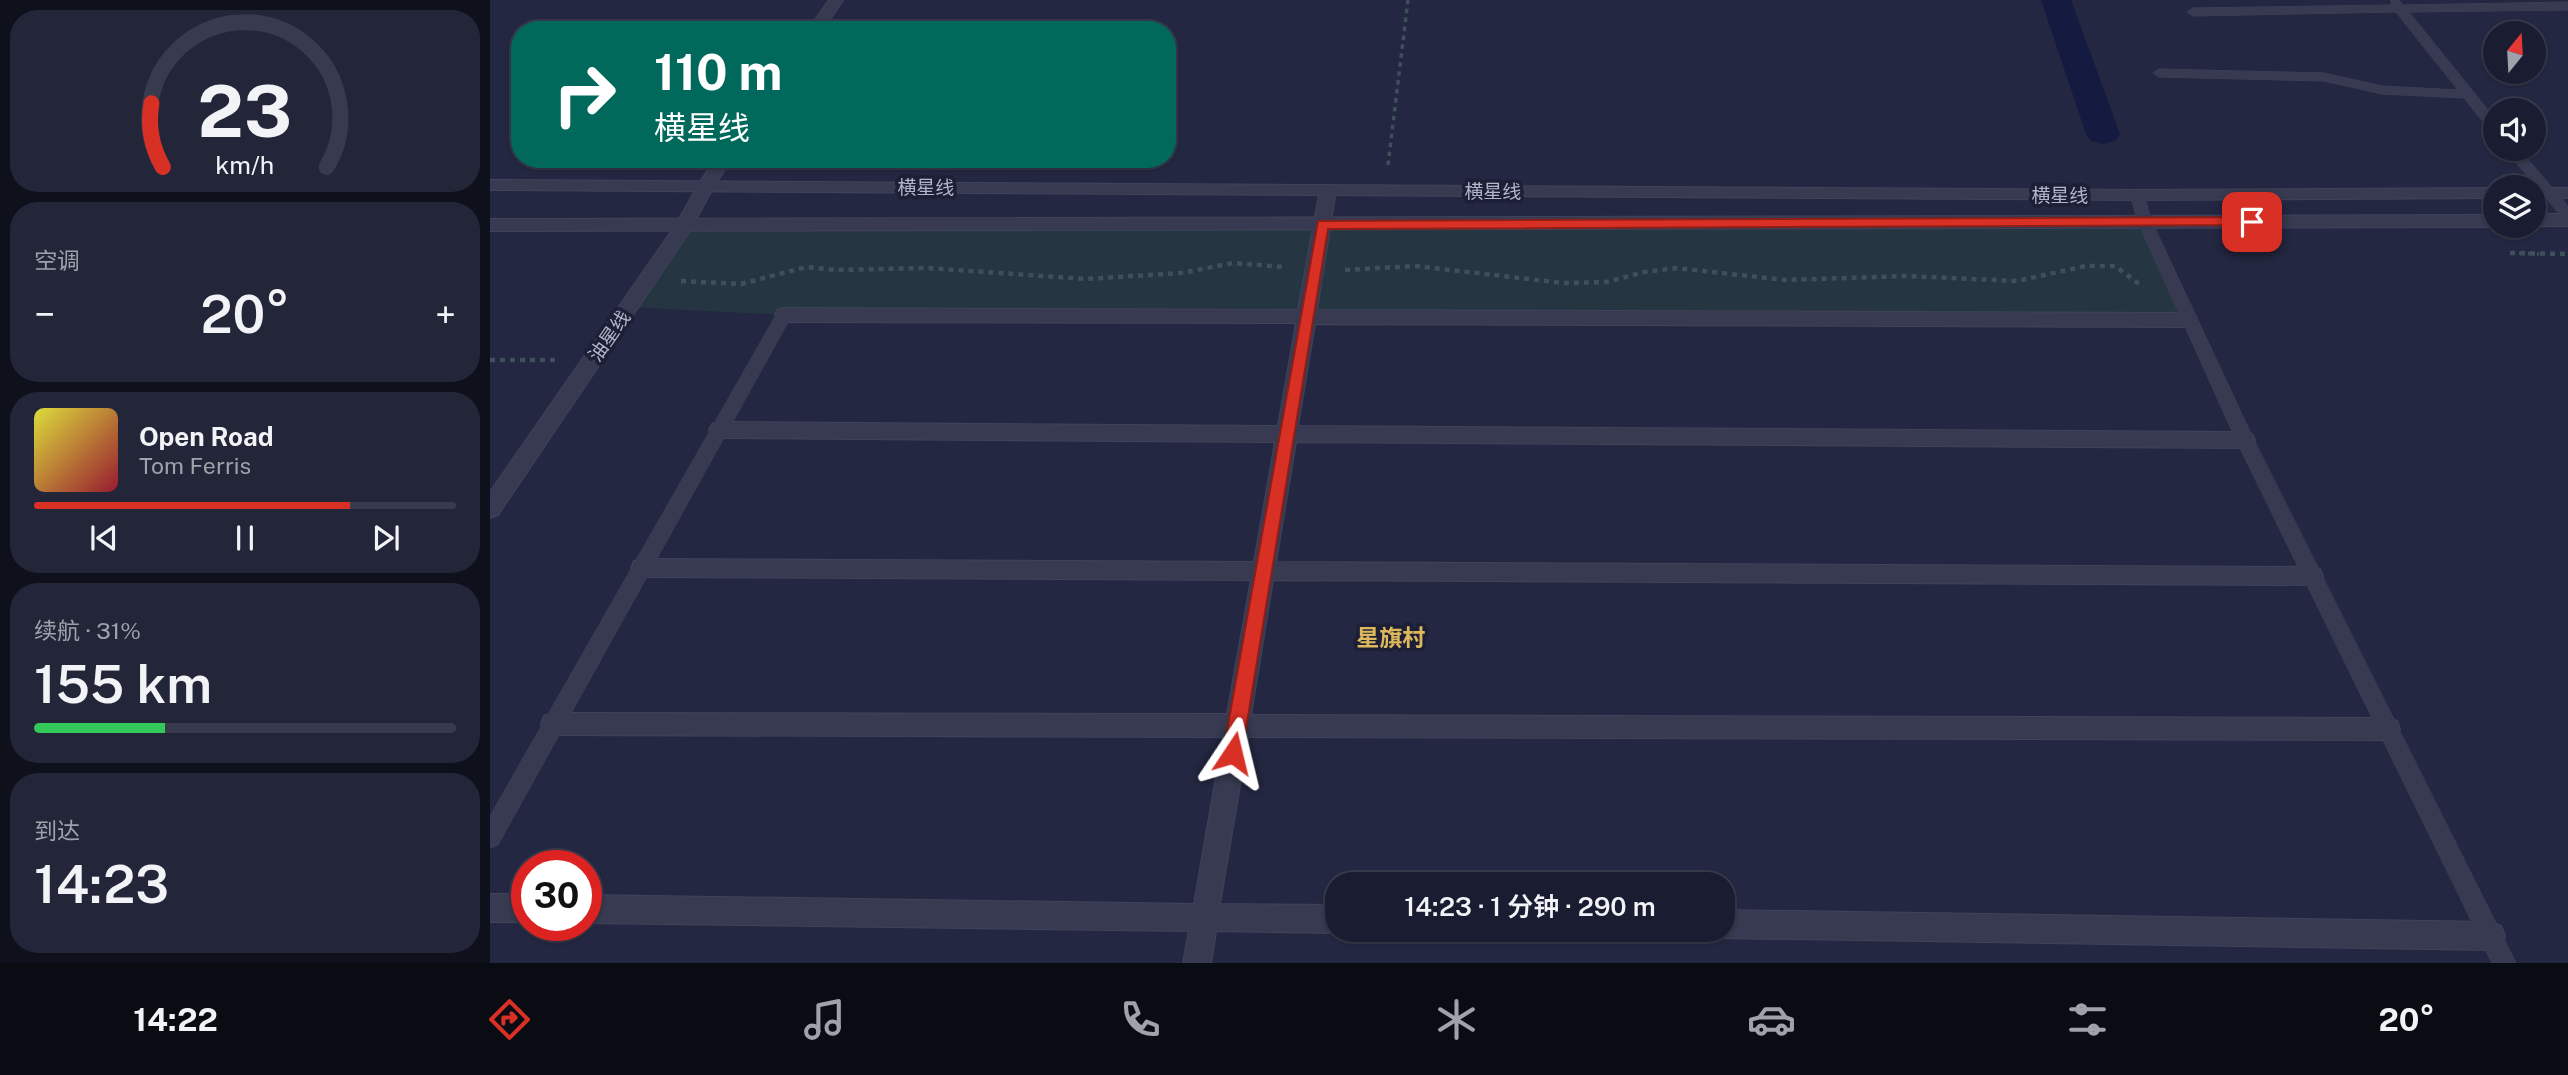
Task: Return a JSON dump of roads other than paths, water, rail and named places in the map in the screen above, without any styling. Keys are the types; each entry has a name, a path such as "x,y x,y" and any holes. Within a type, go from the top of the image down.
{"street":[{"path":"821,21 836,0"},
{"name":"油星线","path":"490,509 685,225 718,168"},
{"name":"横星线","path":"490,185 2137,195 2483,193"},
{"path":"1196,963 1328,190"},
{"path":"2546,193 2568,192"},
{"path":"2546,219 2568,218"},
{"name":"横星线","path":"490,225 2483,220"},
{"path":"784,314 2189,320"},
{"path":"719,430 2245,440"},
{"path":"642,568 2312,576"},
{"path":"553,724 2388,729"},
{"path":"490,908 511,908"},
{"path":"602,909 1325,919"},
{"path":"1735,924 2491,936"}],"lane":[{"path":"2396,5 2483,113"},
{"path":"2193,12 2396,5 2568,6"},
{"path":"2159,73 2324,77 2382,90 2467,94"},
{"path":"2137,195 2144,222 2245,440 2504,963"},
{"path":"2546,198 2568,218"},
{"path":"490,837 784,314"}],"waterway":[{"path":"2056,0 2103,134"}],"district":[{"name":"星旗村","path":"1391,637"}]}
